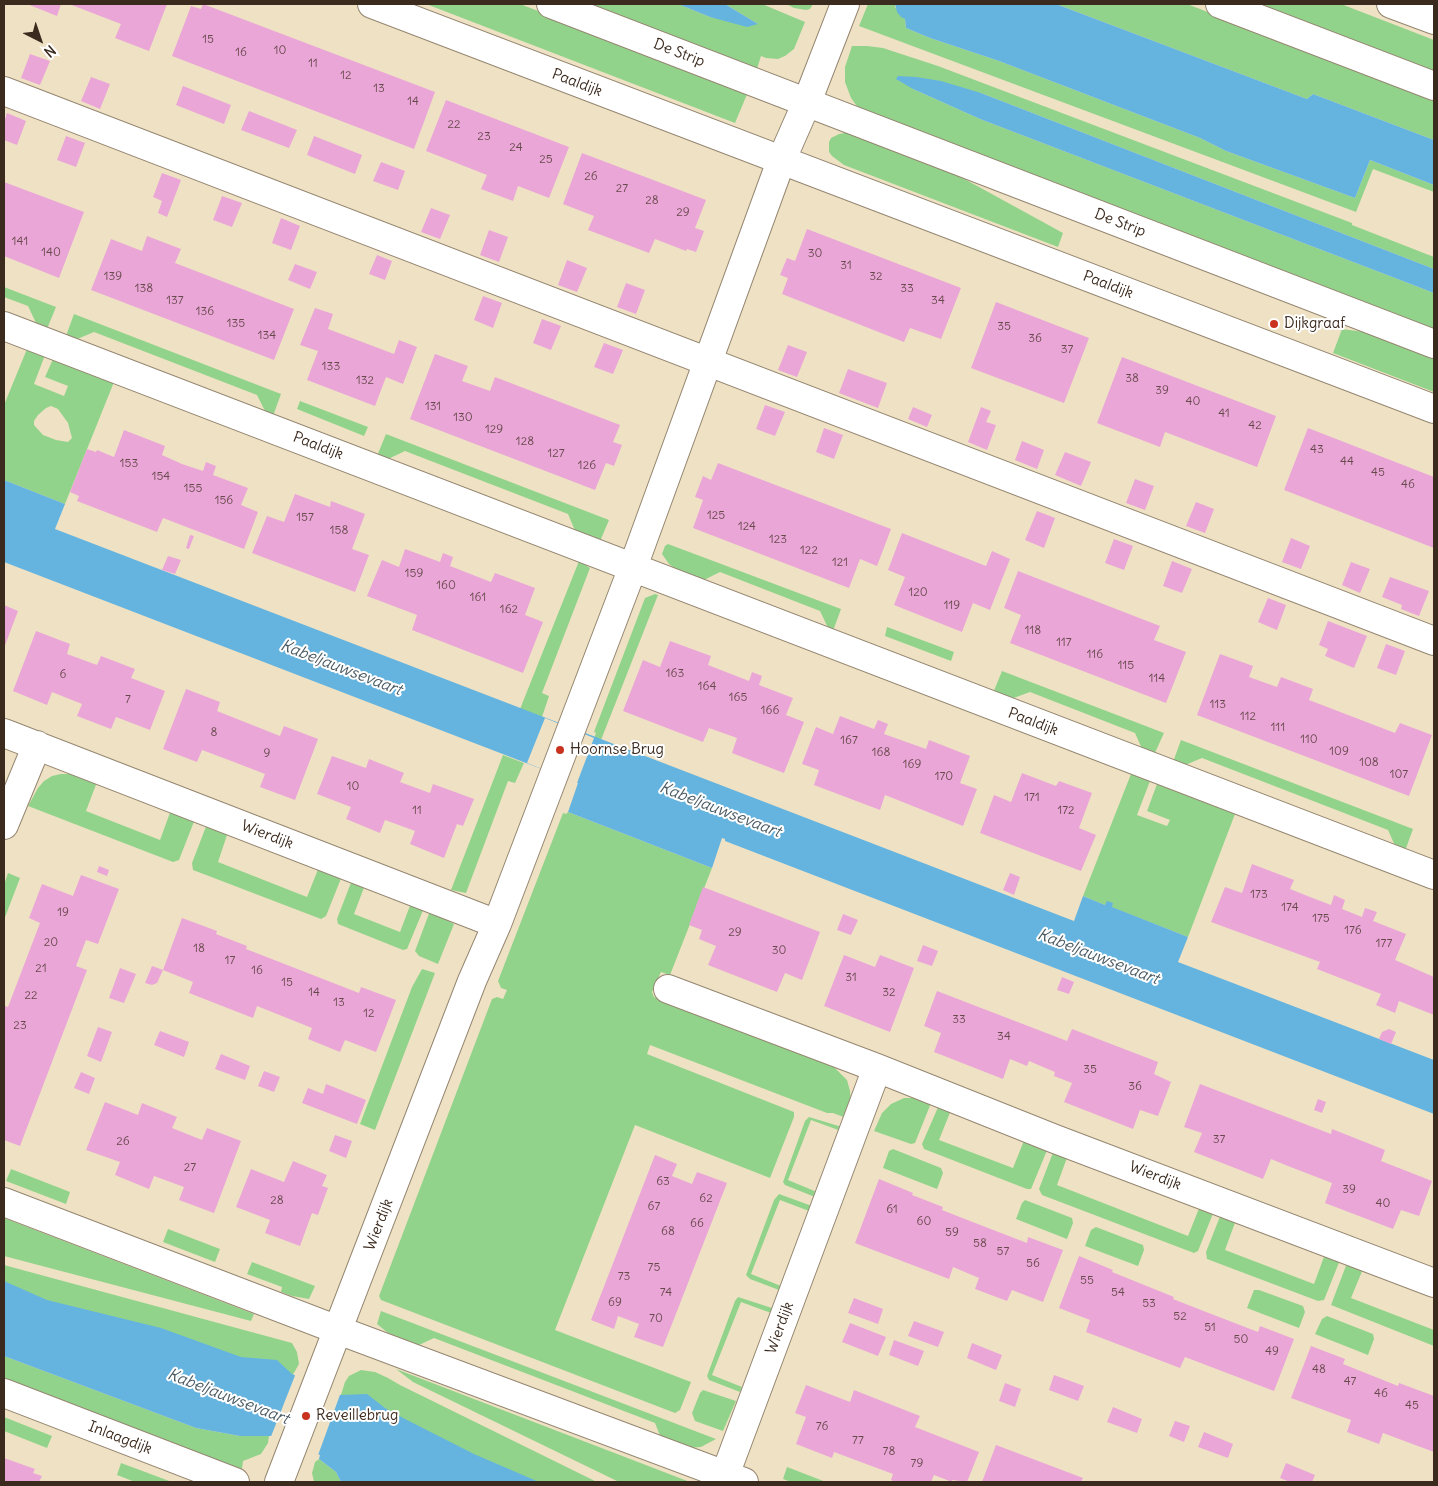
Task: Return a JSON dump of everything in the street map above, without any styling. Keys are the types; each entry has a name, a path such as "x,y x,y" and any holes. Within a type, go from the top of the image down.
{"street":[{"name":"Paaldijk","path":"372,4 1434,410"},
{"name":"De Strip","path":"551,4 1434,344"},
{"path":"633,567 781,161 807,102 845,4"},
{"path":"1220,4 1434,86"},
{"path":"1392,4 1434,20"},
{"path":"4,91 1434,641"},
{"name":"Paaldijk","path":"4,326 1434,875"},
{"name":"Wierdijk","path":"280,1482 633,567"},
{"name":"Wierdijk","path":"4,733 496,924"},
{"path":"4,825 37,745"},
{"name":"Wierdijk","path":"668,990 877,1068 1055,1139 1434,1283"},
{"name":"Wierdijk","path":"4,1202 734,1479 877,1068"},
{"name":"Inlaagdijk","path":"4,1393 235,1482"}],"green space":[{"path":"426,4 520,4 748,92 735,123"},
{"path":"579,4 678,4 710,17 758,24 725,4 762,4 805,22 794,49 778,59 761,56 756,72"},
{"path":"786,4 813,4 810,9 806,10 794,8"},
{"path":"868,4 895,4 895,7 905,19 906,28 999,61 1200,138 1226,151 1355,198 1370,160 1434,185 1434,192 1373,169 1356,212 859,26"},
{"path":"1056,4 1187,4 1434,99 1434,140 1313,94 1307,99"},
{"path":"1246,4 1341,4 1434,40 1434,76"},
{"path":"852,46 883,48 938,66 1352,223 1352,225 1434,257 1434,269 981,93 913,89 980,119 1434,293 1434,332 859,109 851,98 845,82 845,67"},
{"path":"850,132 937,164 1063,233 1058,247 844,165 829,152 829,142 831,138 839,134"},
{"path":"4,287 56,307 47,329 37,325 28,306 4,297"},
{"path":"74,314 281,394 273,416 266,413 257,395 94,332 75,340 66,336"},
{"path":"1342,329 1379,334 1434,355 1434,392 1333,353"},
{"path":"27,349 45,355 34,384 64,396 68,386 45,377 53,359 114,382 65,504 4,480 4,405","holes":["51,406 58,409 68,423 72,438 68,442 43,435 34,425 38,415 46,408"]},
{"path":"300,401 368,427 364,436 297,409"},
{"path":"386,434 609,520 601,539 576,533 568,514 405,451 386,460 377,456"},
{"path":"668,544 841,609 833,631 829,630 820,611 720,572 702,581 677,570 669,564 662,554 665,546"},
{"path":"579,561 590,568 542,693 549,696 542,717 520,709"},
{"path":"655,594 658,595 601,740 594,738 596,733 594,732 645,598"},
{"path":"887,627 954,652 951,661 885,636"},
{"path":"1002,671 1164,733 1154,755 1143,751 1135,733 1030,692 1011,699 993,693"},
{"path":"1181,740 1413,829 1405,851 1396,848 1388,830 1202,758 1183,766 1173,762"},
{"path":"503,755 524,763 515,783 508,781 466,893 451,890"},
{"path":"76,774 97,782 86,811 160,840 171,810 195,819 179,860 173,862 28,806 44,781 52,776"},
{"path":"1131,774 1150,781 1137,815 1167,826 1170,820 1147,811 1157,784 1235,814 1188,937 1111,907 1113,903 1105,905 1083,896"},
{"path":"568,812 712,868 670,975 661,972 652,992 654,997 832,1065 847,1080 850,1091 851,1102 846,1118 833,1113 827,1113 650,1045 647,1054 794,1112 794,1117 770,1178 635,1125 555,1330 691,1382 680,1410 675,1413 381,1300 379,1296 492,999 497,997 503,999 507,990 501,988 498,981 563,813 566,814"},
{"path":"207,824 228,832 218,862 307,897 319,867 342,876 326,916 321,919 193,870 192,863"},
{"path":"8,873 20,878 4,920 4,885"},
{"path":"352,880 365,885 354,914 400,932 411,903 424,908 407,949 403,950 338,924 337,919"},
{"path":"430,911 454,924 438,964 419,956 415,951"},
{"path":"422,969 435,973 375,1130 360,1124 412,987"},
{"path":"904,1098 919,1098 931,1103 915,1143 911,1144 874,1131 882,1113 891,1104"},
{"path":"939,1105 951,1110 939,1140 1013,1168 1025,1138 1048,1148 1031,1189 924,1149 922,1144"},
{"path":"809,1117 842,1127 841,1131 811,1120 788,1180 817,1192 815,1197 785,1185 783,1182 805,1121"},
{"path":"893,1149 941,1168 943,1173 937,1189 883,1168 889,1151"},
{"path":"1054,1150 1068,1155 1057,1185 1188,1236 1200,1206 1214,1211 1198,1251 1194,1253 1042,1195 1039,1189"},
{"path":"11,1169 70,1192 66,1204 6,1181"},
{"path":"779,1194 812,1206 809,1211 780,1200 751,1274 781,1286 779,1290 750,1279 746,1275 774,1200"},
{"path":"1025,1200 1072,1218 1073,1223 1067,1239 1016,1219"},
{"path":"1221,1214 1236,1220 1225,1250 1314,1284 1325,1254 1340,1260 1324,1300 1318,1301 1207,1259 1206,1252"},
{"path":"4,1218 254,1314 251,1321 4,1256"},
{"path":"1096,1227 1143,1245 1144,1250 1138,1266 1085,1246 1091,1230"},
{"path":"168,1229 220,1249 215,1262 163,1242"},
{"path":"252,1262 315,1286 309,1299 281,1292 282,1287 247,1274"},
{"path":"1347,1263 1363,1269 1351,1298 1434,1330 1434,1346 1331,1305"},
{"path":"4,1265 292,1343 297,1352 299,1364 283,1392 4,1289"},
{"path":"1254,1290 1259,1290 1303,1306 1305,1312 1299,1328 1247,1308"},
{"path":"738,1297 772,1308 771,1313 741,1302 712,1375 742,1387 740,1392 709,1380 707,1376"},
{"path":"381,1311 716,1439 701,1447 687,1448 661,1438 655,1423 434,1338 419,1345 388,1333 377,1324"},
{"path":"1327,1316 1373,1334 1374,1339 1368,1355 1315,1334 1322,1319"},
{"path":"4,1356 196,1428 240,1436 269,1436 268,1443 261,1454 243,1461 242,1469 236,1468 4,1380"},
{"path":"396,1369 690,1482 619,1482 413,1382"},
{"path":"361,1370 375,1372 388,1378 597,1482 501,1482 334,1417 345,1382 349,1376"},
{"path":"703,1390 736,1401 723,1431 695,1421 692,1413"},
{"path":"4,1417 52,1436 47,1448 4,1431"},
{"path":"319,1459 336,1472 341,1482 314,1482 312,1473 315,1462"},
{"path":"121,1463 172,1482 135,1482 117,1475"},
{"path":"787,1467 826,1482 791,1482 783,1479"}],"water":[{"path":"678,4 725,4 758,24 747,27 710,17"},
{"path":"895,4 1056,4 1307,99 1313,94 1434,140 1434,185 1370,160 1355,198 1226,151 1200,138 999,61 906,28 905,19 897,12"},
{"path":"898,76 941,81 981,93 1434,269 1434,293 980,119 913,89 896,79"},
{"name":"Kabeljauwsevaart","path":"4,480 65,504 55,529 1074,921 1083,896 1105,905 1107,901 1113,903 1112,907 1188,937 1178,962 1434,1060 1434,1114 725,841 725,839 722,838 712,868 568,812 578,783 4,562"},
{"name":"Kabeljauwsevaart","path":"4,1281 47,1300 161,1328 241,1357 277,1360 292,1374 341,1395 367,1394 385,1408 405,1419 474,1454 539,1482 341,1482 336,1472 319,1459 320,1455 271,1436 240,1436 196,1428 4,1356"}],"pier":[{"name":"Hoornse Brug","path":"545,718 594,738 577,783 527,763"},
{"name":"Reveillebrug","path":"296,1373 341,1392 317,1458 270,1439"}],"building":[{"path":"27,4 61,4 57,16"},
{"path":"69,4 167,4 149,51 115,38 121,24"},
{"path":"203,4 435,92 414,149 172,56 191,6 201,9"},
{"path":"30,54 50,61 40,85 21,78"},
{"path":"91,77 110,84 100,109 81,101"},
{"path":"183,86 231,105 224,124 176,105"},
{"path":"446,100 569,147 549,198 518,186 513,201 481,189 487,175 426,151"},
{"path":"249,111 297,130 289,148 241,130"},
{"path":"7,113 26,121 17,145 4,140 4,123"},
{"path":"66,136 85,143 76,167 57,160"},
{"path":"314,136 362,155 355,174 307,155"},
{"path":"582,153 706,200 695,228 704,231 696,252 687,249 686,251 655,239 649,253 588,230 594,216 563,204"},
{"path":"381,162 405,171 398,190 373,181"},
{"path":"162,173 181,180 167,217 158,213 162,201 153,197"},
{"path":"4,182 84,212 59,278 4,256"},
{"path":"222,196 242,203 232,227 213,220"},
{"path":"431,208 450,215 440,239 421,232"},
{"path":"281,218 300,226 291,250 272,243"},
{"path":"807,229 961,288 941,339 910,328 904,342 782,294 788,278 780,275 787,258 795,261"},
{"path":"489,230 508,237 499,262 480,255"},
{"path":"147,236 181,249 175,263 294,309 274,360 91,290 111,239 142,251"},
{"path":"377,255 392,261 385,280 369,274"},
{"path":"567,260 587,268 577,292 558,285"},
{"path":"295,264 317,272 310,289 288,280"},
{"path":"626,283 645,290 636,314 617,307"},
{"path":"483,296 502,303 493,328 474,320"},
{"path":"996,302 1089,338 1064,403 971,368"},
{"path":"315,308 333,314 328,329 394,354 399,340 417,347 403,384 386,377 375,406 307,380 318,351 300,345"},
{"path":"542,319 561,326 551,350 533,343"},
{"path":"604,343 623,350 613,374 594,367"},
{"path":"788,345 807,352 797,377 778,370"},
{"path":"435,354 468,366 462,381 490,391 495,377 620,425 613,442 622,445 614,466 606,463 595,490 410,419"},
{"path":"1122,357 1276,416 1257,467 1165,432 1160,447 1097,423"},
{"path":"848,369 887,383 878,408 839,393"},
{"path":"765,405 785,412 775,436 756,429"},
{"path":"913,407 932,415 927,427 908,419"},
{"path":"981,407 991,411 986,422 996,425 987,450 968,442"},
{"path":"824,428 843,435 834,459 816,452"},
{"path":"1308,428 1434,477 1434,548 1284,490"},
{"path":"124,430 165,446 162,455 203,471 206,462 216,466 213,475 248,488 241,505 258,512 244,549 163,518 157,532 77,501 79,496 70,492 87,449 96,452 97,450 114,457"},
{"path":"1022,441 1044,450 1037,469 1015,460"},
{"path":"1065,452 1091,462 1081,486 1055,475"},
{"path":"718,463 891,529 877,566 860,559 849,588 693,528 703,500 695,497 703,476 711,480"},
{"path":"1135,479 1154,486 1145,510 1126,503"},
{"path":"295,494 330,507 331,501 365,514 352,549 369,555 355,592 252,553 267,516 284,522"},
{"path":"1196,502 1214,509 1205,533 1186,526"},
{"path":"1037,511 1055,518 1044,548 1025,540"},
{"path":"902,533 986,566 992,551 1010,559 990,610 973,603 962,632 894,605 905,577 888,570"},
{"path":"190,535 194,536 189,549 186,548"},
{"path":"1291,538 1310,546 1301,569 1282,562"},
{"path":"1114,539 1133,546 1124,570 1105,563"},
{"path":"405,549 440,562 443,553 453,557 450,566 491,582 495,573 535,588 525,615 543,622 523,673 412,630 417,615 367,596 382,560 399,567"},
{"path":"168,556 181,560 175,574 162,570"},
{"path":"1172,561 1192,569 1182,593 1163,586"},
{"path":"1351,562 1370,569 1360,593 1342,585"},
{"path":"1018,571 1160,626 1154,640 1186,652 1166,703 1010,643 1021,615 1004,608"},
{"path":"1390,577 1429,591 1419,616 1401,609 1402,605 1382,597"},
{"path":"1268,598 1286,605 1277,630 1258,622"},
{"path":"4,605 18,611 4,648"},
{"path":"1328,621 1367,636 1354,668 1325,656 1328,649 1319,645"},
{"path":"36,631 70,644 67,654 97,665 101,656 135,669 131,678 165,691 150,730 116,717 111,729 77,716 82,704 52,692 47,705 13,691"},
{"path":"670,641 711,656 708,665 749,681 752,672 762,676 759,685 793,698 786,715 804,722 784,773 732,753 737,738 709,728 703,742 623,711 643,660 660,667"},
{"path":"1386,644 1405,651 1396,675 1377,668"},
{"path":"1220,654 1253,666 1249,677 1277,687 1281,677 1313,689 1309,700 1395,733 1400,723 1432,735 1409,796 1197,715"},
{"path":"186,689 220,702 217,711 280,736 284,726 318,739 295,800 260,787 265,774 234,762 202,750 197,762 163,749"},
{"path":"840,716 874,729 878,720 888,724 884,734 926,749 929,740 970,756 960,783 977,789 963,826 885,795 880,810 814,785 819,770 802,764 816,727 833,734"},
{"path":"332,756 366,768 369,759 404,773 400,782 430,793 433,784 474,799 463,826 457,824 444,858 410,844 415,831 385,820 380,833 346,819 351,807 317,794"},
{"path":"1022,773 1056,786 1059,781 1092,793 1079,828 1096,835 1081,871 980,833 994,795 1011,802"},
{"path":"1252,864 1294,880 1290,889 1310,897 1331,905 1334,895 1345,900 1342,909 1362,917 1365,908 1377,912 1373,921 1406,934 1395,960 1434,977 1434,1015 1399,1001 1395,1013 1376,1005 1381,994 1317,969 1320,962 1211,922 1225,887 1242,893"},
{"path":"99,866 109,870 107,876 97,872"},
{"path":"1010,873 1020,877 1014,895 1003,890"},
{"path":"81,875 119,889 98,944 86,940 76,966 87,970 20,1146 4,1140 4,1009 5,1006 8,1007 40,923 29,918 42,884 73,896"},
{"path":"703,887 820,932 802,980 785,973 777,992 708,965 716,946 699,939 702,930 689,925"},
{"path":"843,914 858,920 851,935 837,930"},
{"path":"182,918 217,931 216,934 247,946 246,949 359,993 361,987 396,1000 376,1052 345,1040 340,1052 308,1039 312,1028 257,1006 253,1018 189,993 193,982 163,970"},
{"path":"923,945 938,951 932,966 917,961"},
{"path":"844,955 875,967 880,955 914,968 890,1032 824,1006"},
{"path":"152,966 163,970 157,983 152,985 145,983"},
{"path":"120,968 136,974 124,1003 109,998"},
{"path":"1062,977 1074,982 1069,994 1057,990"},
{"path":"937,991 1067,1041 1072,1029 1158,1062 1154,1074 1171,1082 1158,1116 1140,1110 1133,1129 1064,1102 1072,1083 1054,1076 1055,1072 1029,1061 1027,1066 1010,1059 1003,1079 934,1052 941,1033 924,1026"},
{"path":"98,1027 112,1032 101,1062 87,1056"},
{"path":"1389,1029 1396,1032 1391,1044 1379,1039 1382,1032"},
{"path":"160,1031 189,1042 184,1057 154,1045"},
{"path":"221,1054 250,1066 245,1080 215,1069"},
{"path":"264,1071 280,1077 274,1092 258,1086"},
{"path":"81,1072 95,1078 89,1094 74,1088"},
{"path":"326,1084 366,1100 357,1124 302,1103 308,1088 323,1094"},
{"path":"1200,1084 1331,1134 1332,1129 1385,1150 1381,1161 1432,1181 1419,1216 1401,1210 1393,1229 1325,1203 1332,1183 1271,1159 1263,1179 1194,1152 1202,1133 1184,1127"},
{"path":"1318,1099 1326,1102 1322,1113 1314,1110"},
{"path":"105,1102 138,1115 142,1103 177,1117 172,1128 202,1140 207,1128 241,1141 214,1213 179,1200 184,1187 154,1176 149,1189 115,1175 120,1162 86,1150"},
{"path":"335,1135 352,1141 346,1158 329,1151"},
{"path":"655,1155 677,1164 672,1176 692,1184 697,1172 727,1183 663,1347 634,1337 639,1324 618,1316 614,1329 591,1320"},
{"path":"293,1161 327,1175 322,1186 328,1188 318,1215 312,1213 300,1246 265,1233 270,1220 236,1207 251,1169 284,1182"},
{"path":"879,1179 943,1207 942,1210 1027,1243 1028,1237 1063,1250 1043,1302 1012,1290 1007,1301 975,1289 979,1278 953,1267 949,1279 855,1243"},
{"path":"1079,1256 1201,1310 1258,1332 1260,1326 1294,1339 1274,1391 1185,1357 1180,1368 1086,1332 1090,1320 1059,1308"},
{"path":"854,1298 883,1309 878,1324 848,1313"},
{"path":"914,1321 944,1332 938,1347 908,1336"},
{"path":"850,1323 886,1337 878,1356 842,1342"},
{"path":"894,1340 924,1351 918,1366 889,1355"},
{"path":"972,1343 1002,1355 996,1370 967,1358"},
{"path":"1311,1346 1345,1359 1343,1364 1398,1386 1399,1383 1434,1396 1434,1452 1383,1433 1379,1444 1347,1432 1351,1420 1291,1398"},
{"path":"1054,1375 1084,1386 1078,1401 1049,1390"},
{"path":"1005,1383 1021,1389 1015,1407 999,1401"},
{"path":"806,1385 850,1402 854,1390 920,1416 915,1427 979,1452 967,1482 952,1480 952,1482 934,1475 931,1482 896,1482 891,1480 893,1474 834,1452 832,1458 796,1444 806,1417 795,1413"},
{"path":"1113,1407 1142,1419 1137,1433 1107,1422"},
{"path":"1175,1421 1190,1426 1184,1442 1169,1436"},
{"path":"1204,1432 1233,1444 1228,1458 1198,1447"},
{"path":"996,1445 1083,1478 1081,1482 982,1482"},
{"path":"4,1458 35,1469 33,1473 42,1476 39,1482 4,1482"},
{"path":"1286,1463 1315,1475 1312,1482 1290,1482 1280,1478"}],"place":[{"name":"Dijkgraaf","path":"1274,324"},
{"name":"Hoornse Brug","path":"560,750"},
{"name":"Reveillebrug","path":"306,1416"}]}
